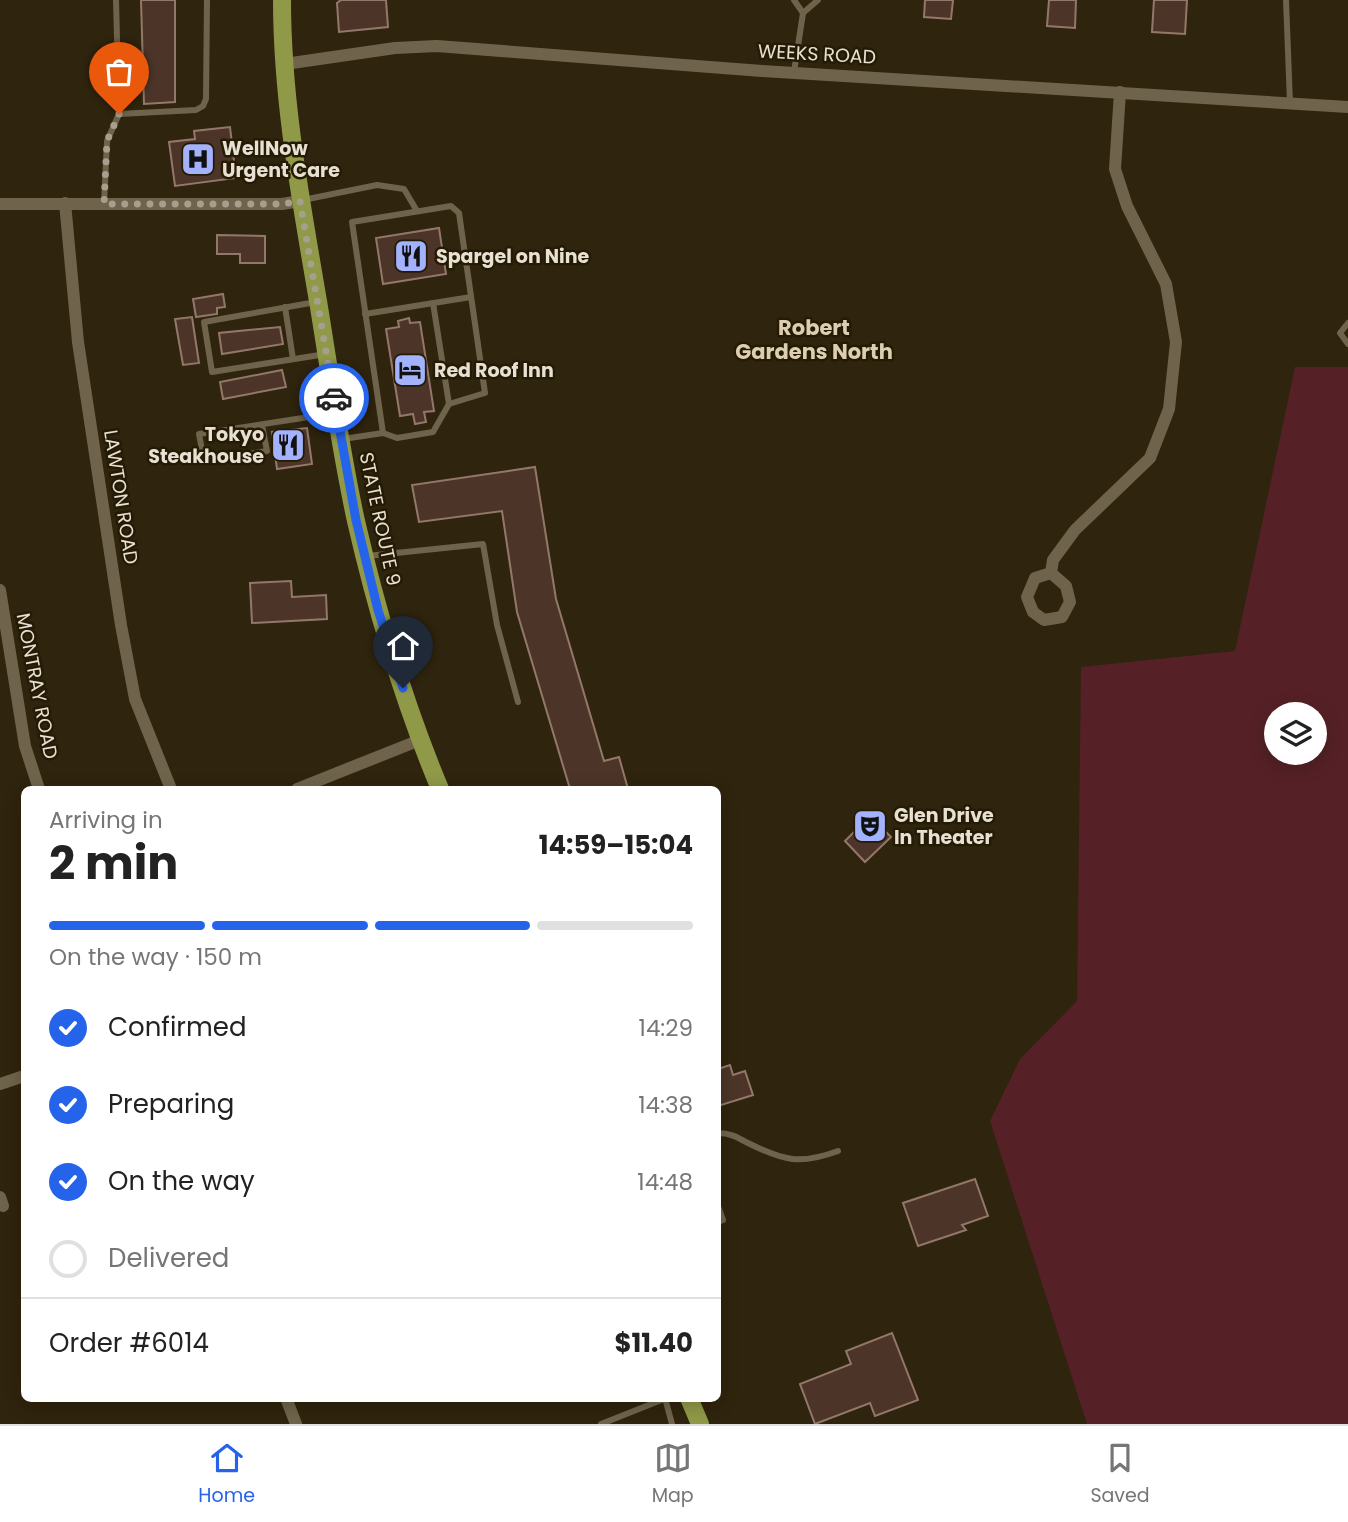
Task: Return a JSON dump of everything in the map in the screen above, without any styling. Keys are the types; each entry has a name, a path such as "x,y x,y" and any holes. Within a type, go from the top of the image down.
{"main road":[{"name":"STATE ROUTE 9","path":"282,0 285,64 300,201 341,440 378,610 420,740 439,786"},
{"path":"691,1402 699,1424"}],"street":[{"name":"WEEKS ROAD","path":"285,64 394,48 437,46 1348,107"},
{"path":"1051,573 1053,560 1075,530 1150,458 1169,409 1176,342 1166,284 1127,206 1115,169 1120,92"},
{"path":"0,204 282,204 300,201"},
{"name":"LAWTON ROAD","path":"65,203 78,342 121,625 135,699 170,786"},
{"name":"MONTRAY ROAD","path":"0,590 25,746 38,786"},
{"path":"305,786 420,740"},
{"path":"0,1084 21,1077"},
{"path":"288,1402 296,1424"}],"lane":[{"path":"104,204 107,141 119,114 116,0"},
{"path":"119,114 196,110 203,106 206,99 207,0"},
{"path":"794,0 803,13"},
{"path":"794,72 803,13 818,0"},
{"path":"1286,0 1290,103"},
{"path":"300,201 377,185 404,189 417,211"},
{"path":"383,433 352,222 451,206 459,213 485,393 449,404"},
{"path":"365,314 471,297"},
{"path":"318,301 204,322 212,372 326,354"},
{"path":"341,440 383,433 397,438 433,432 449,404 433,303"},
{"path":"285,307 293,359"},
{"path":"1348,323 1340,333 1348,344"},
{"path":"262,425 267,452 204,461 199,434 337,413"},
{"path":"365,556 483,544 496,625 518,702"},
{"path":"721,1133 729,1133 768,1153 792,1161 814,1160 838,1151"},
{"path":"601,1424 656,1402"},
{"path":"665,1402 672,1424"}],"shaded area":[{"path":"1295,367 1348,367 1348,1424 1087,1424 990,1121 1020,1059 1077,1001 1081,667 1235,651"}],"building":[{"path":"141,0 175,0 175,102 144,104"},
{"path":"341,0 386,0 388,27 339,32 337,3"},
{"path":"925,0 953,0 951,19 924,17"},
{"path":"1049,0 1076,0 1075,28 1047,26"},
{"path":"1154,0 1187,0 1185,34 1152,32"},
{"path":"230,127 236,178 175,186 169,142 195,139 194,131"},
{"name":"Spargel on Nine","path":"439,228 446,274 383,284 376,238"},
{"path":"217,235 265,236 265,263 240,263 240,254 217,254"},
{"path":"223,294 225,307 217,308 217,314 196,317 193,299"},
{"path":"192,317 199,363 183,365 175,319"},
{"name":"Red Roof Inn","path":"409,318 410,323 420,322 434,411 424,412 426,422 415,424 413,414 400,416 386,329 399,327 398,321"},
{"path":"280,327 283,344 222,354 219,333"},
{"path":"282,370 286,387 223,399 220,382"},
{"path":"307,428 312,464 277,469 272,432"},
{"path":"535,467 556,599 604,761 619,757 627,786 569,786 517,612 502,511 419,522 412,485"},
{"path":"291,581 292,597 326,595 327,619 252,623 250,583"},
{"path":"870,816 891,837 865,862 845,841"},
{"path":"730,1065 733,1075 745,1071 753,1095 721,1105 721,1068"},
{"path":"975,1179 988,1216 962,1225 966,1230 918,1246 903,1203"},
{"path":"892,1333 918,1400 875,1416 870,1403 815,1424 800,1384 851,1364 846,1351"}],"way so far":[{"path":"119,114 107,141 104,204 282,204 300,201 334,398"}],"place":[{"name":"WellNow Urgent Care","path":"198,159"},
{"name":"Spargel on Nine","path":"411,256"},
{"name":"Red Roof Inn","path":"410,370"},
{"name":"Tokyo Steakhouse","path":"288,445"},
{"name":"Glen Drive In Theater","path":"870,826"}],"district":[{"name":"Robert Gardens North","path":"814,339"}],"route":[{"path":"334,398 356,520 378,610 403,688"}]}
